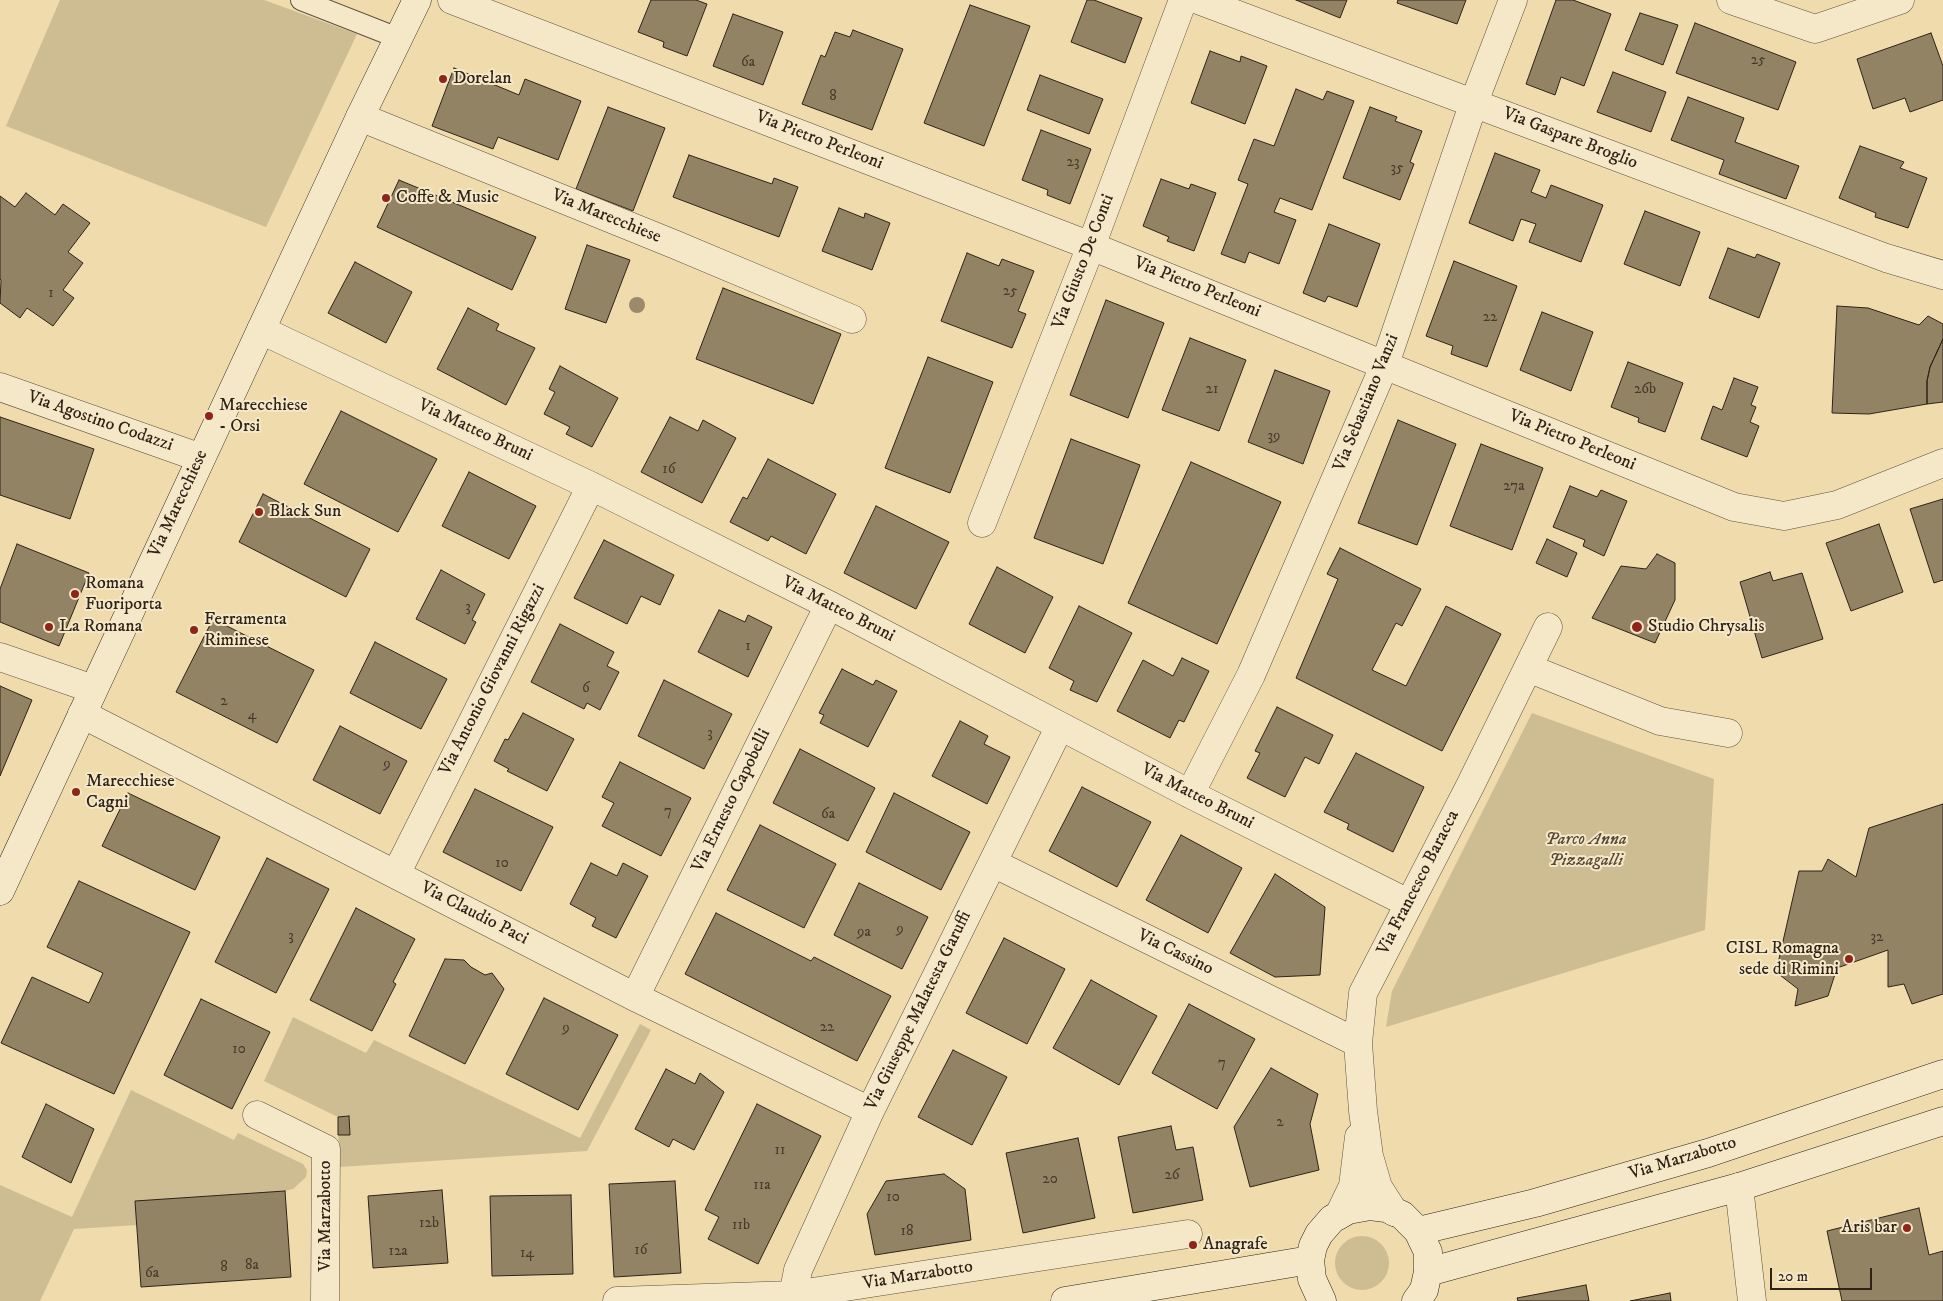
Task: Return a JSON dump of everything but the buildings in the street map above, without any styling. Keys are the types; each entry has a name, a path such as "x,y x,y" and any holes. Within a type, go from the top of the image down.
{"street":[{"name":"Via Marecchiese","path":"0,891 360,117 417,0"},
{"name":"Via Pietro Perleoni","path":"452,0 1091,246 1734,507 1784,516 1836,505 1943,463"},
{"name":"Via Giusto De Conti","path":"982,523 1091,246 1183,0"},
{"name":"Via Gaspare Broglio","path":"1198,0 1886,258 1943,275"},
{"name":"Via Sebastiano Vanzi","path":"1190,794 1252,675 1385,364 1474,102 1513,0"},
{"path":"1730,0 1815,29 1900,0"},
{"name":"Via Marecchiese","path":"360,117 676,245 852,319"},
{"name":"Via Matteo Bruni","path":"261,330 591,486 829,605 1190,794 1408,903"},
{"name":"Via Agostino Codazzi","path":"0,387 201,458"},
{"name":"Via Antonio Giovanni Rigazzi","path":"396,874 591,486"},
{"name":"Via Ernesto Capobelli","path":"636,997 829,605"},
{"name":"Via Francesco Baracca","path":"1394,1212 1378,1188 1369,1156 1362,1111 1358,1043 1363,993 1548,627"},
{"path":"0,657 93,689"},
{"path":"1528,668 1660,721 1728,732"},
{"name":"Via Claudio Paci","path":"82,714 636,997 870,1111"},
{"name":"Via Giuseppe Malatesta Garuffi","path":"792,1298 798,1270 870,1111 1060,726"},
{"name":"Via Cassino","path":"992,862 1358,1043"},
{"name":"Via Marzabotto","path":"1418,1232 1535,1202 1708,1153 1943,1074"},
{"name":"Via Francesco Baracca","path":"1339,1215 1352,1186 1362,1111"},
{"name":"Via Marzabotto","path":"257,1114 326,1149 325,1301"},
{"path":"1428,1272 1739,1187 1943,1121"},
{"path":"1739,1187 1752,1301"},
{"path":"1320,1301 1312,1279 1310,1260 1313,1246 1319,1234 1332,1219 1348,1210 1370,1206 1386,1208 1402,1215 1418,1232 1428,1252 1428,1272 1424,1290 1416,1301"},
{"name":"Via Marzabotto","path":"617,1301 792,1298 1188,1234"},
{"path":"1065,1301 1310,1260"}],"lane":[{"path":"301,0 398,38"}],"green space":[{"path":"60,0 264,0 357,34 266,227 6,126"},
{"name":"Parco Anna Pizzagalli","path":"1532,713 1714,779 1705,930 1386,1027 1392,991"},
{"path":"293,1017 366,1053 374,1040 580,1138 640,1024 651,1030 587,1151 339,1167 338,1117 264,1081"},
{"path":"131,1090 234,1140 238,1133 303,1164 307,1170 306,1177 293,1189 137,1225 74,1229 40,1301 0,1301 0,1185 72,1217"},
{"path":"1357,1236 1367,1236 1377,1240 1385,1248 1389,1263 1385,1278 1377,1286 1367,1290 1357,1290 1347,1286 1339,1278 1335,1268 1335,1258 1339,1248 1347,1240"}],"place":[{"name":"Dorelan","path":"443,79"},
{"name":"Coffe & Music","path":"386,198"},
{"name":"Marecchiese - Orsi","path":"209,416"},
{"name":"Black Sun","path":"259,512"},
{"name":"Romana Fuoriporta","path":"75,594"},
{"name":"La Romana","path":"49,627"},
{"name":"Studio Chrysalis","path":"1637,627"},
{"name":"Ferramenta Riminese","path":"194,630"},
{"name":"Marecchiese Cagni","path":"76,792"},
{"name":"CISL Romagna sede di Rimini","path":"1849,959"},
{"name":"Aris bar","path":"1907,1228"},
{"name":"Anagrafe","path":"1193,1245"}]}
